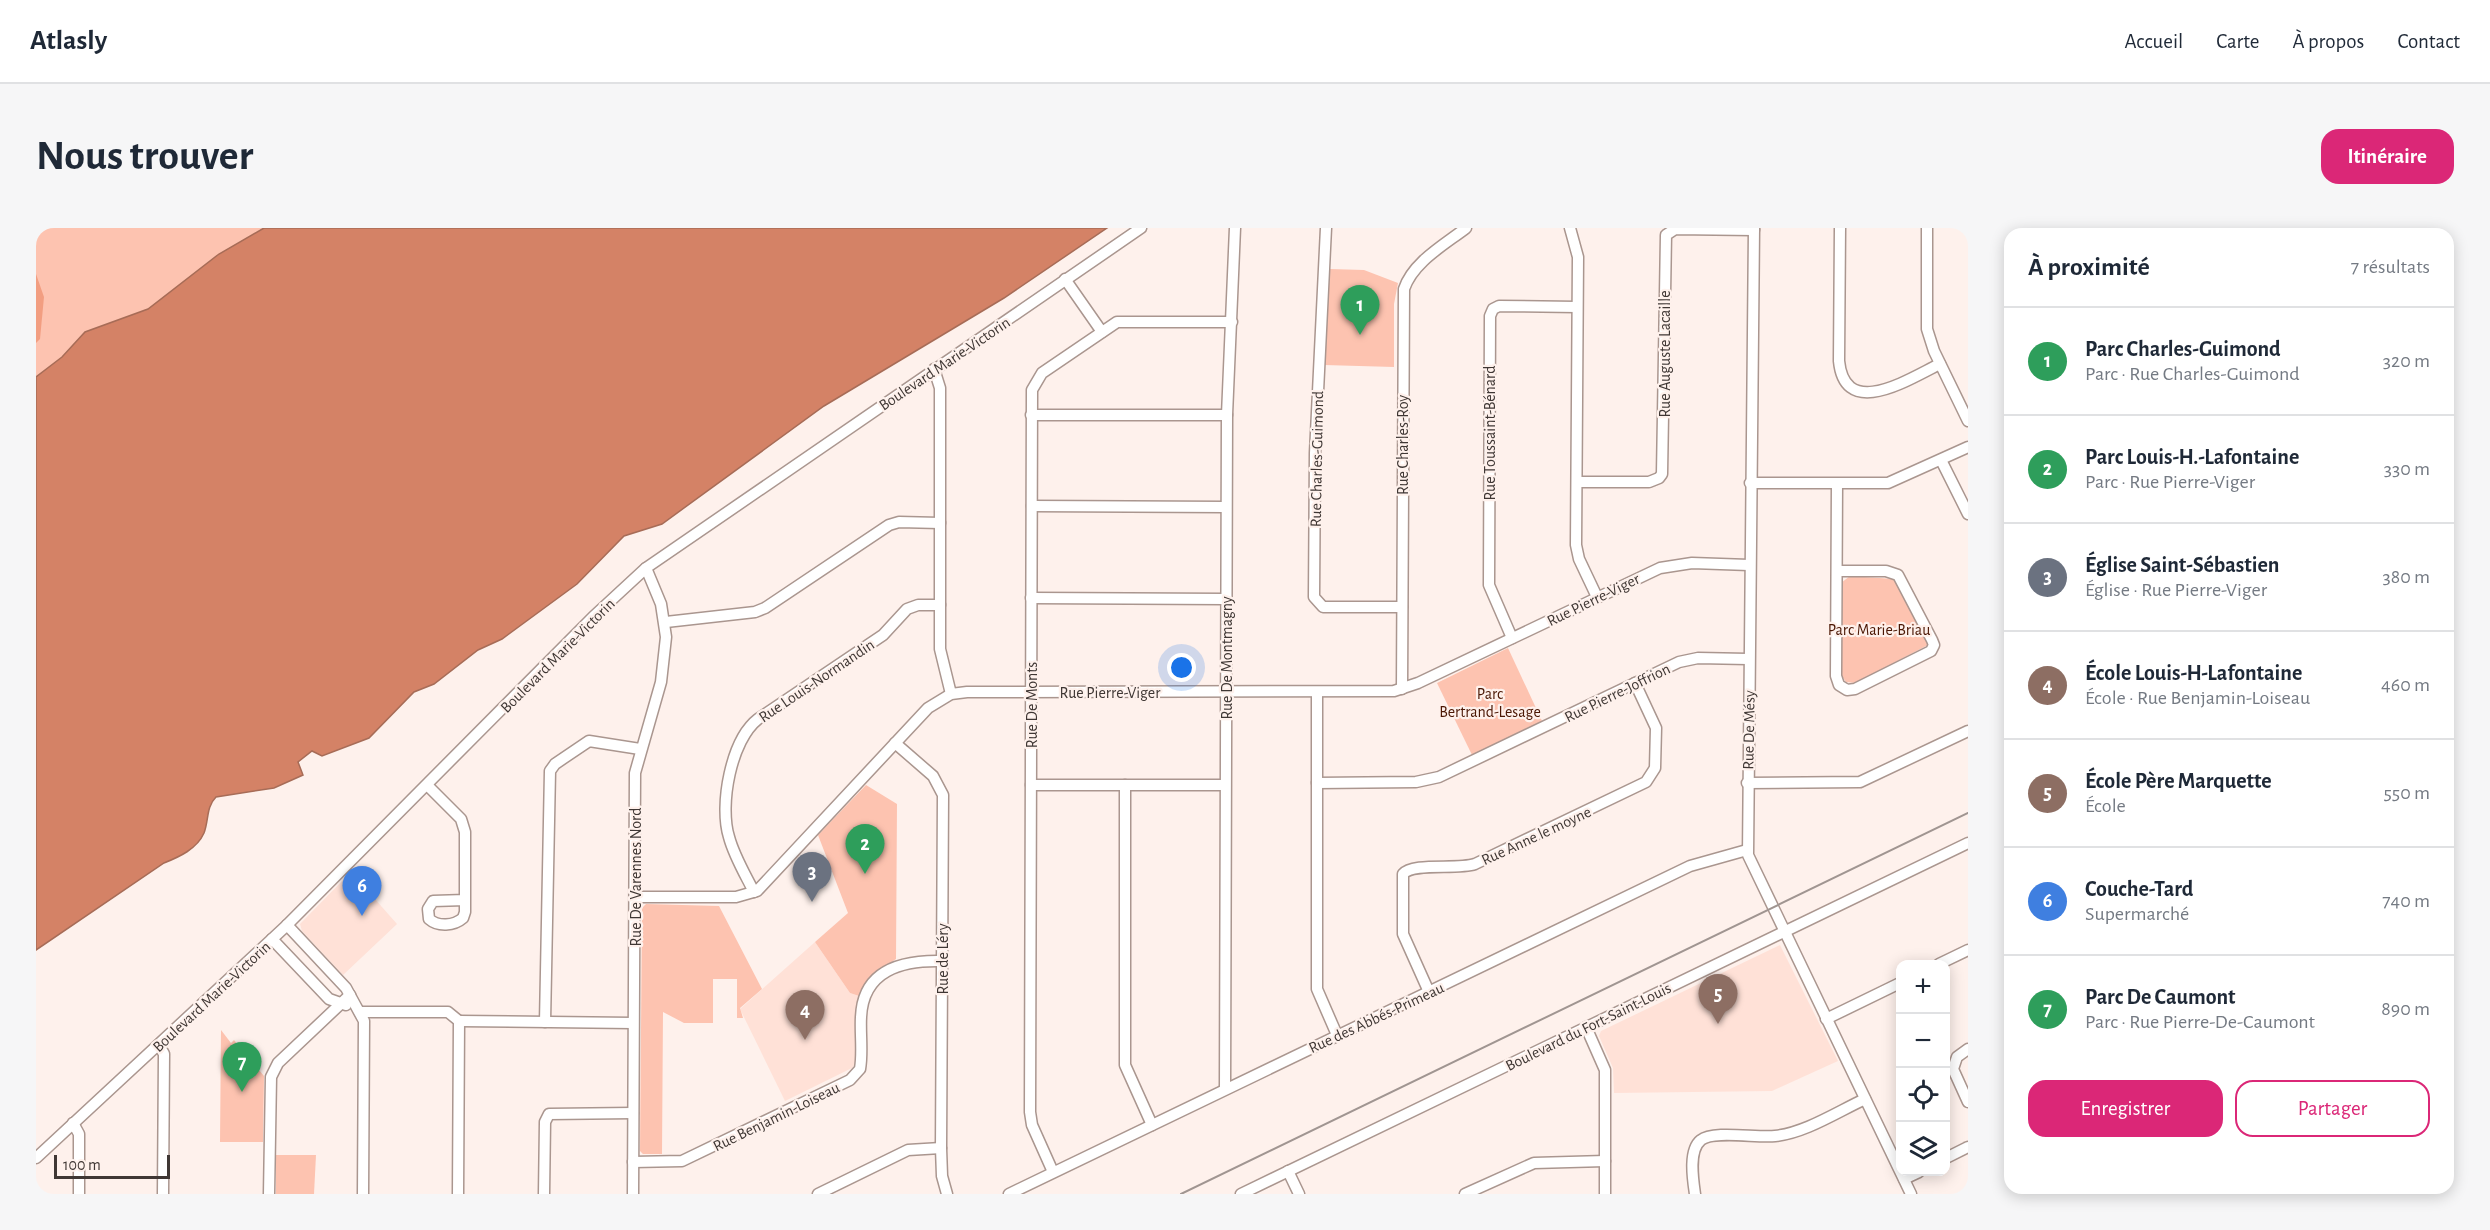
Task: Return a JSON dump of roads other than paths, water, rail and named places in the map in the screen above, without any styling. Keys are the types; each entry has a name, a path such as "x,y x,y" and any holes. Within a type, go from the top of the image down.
{"street":[{"name":"Boulevard Marie-Victorin","path":"36,1158 272,939 593,617 646,568 1141,228"},
{"name":"Rue De Montmagny","path":"1225,1089 1227,415 1235,228"},
{"name":"Rue Charles-Guimond","path":"1326,228 1315,453 1314,597 1323,607 1402,607"},
{"name":"Rue Charles-Roy","path":"1402,689 1404,289 1410,275 1421,263 1466,228"},
{"path":"1570,228 1578,257 1577,552 1597,597"},
{"path":"1840,228 1839,362 1845,380 1857,390 1878,393 1940,364"},
{"path":"1927,228 1927,330 1940,364 1968,420"},
{"name":"Rue Auguste Lacaille","path":"1577,482 1649,482 1659,478 1662,474 1664,242 1667,233 1675,229 1754,229"},
{"name":"Rue De Mésy","path":"1754,229 1747,850 1784,932 1911,1194"},
{"path":"1065,279 1102,332"},
{"name":"Rue Toussaint-Bénard","path":"1512,638 1489,585 1490,316 1492,309 1499,306 1577,307"},
{"name":"Rue De Monts","path":"1053,1172 1032,1125 1030,1112 1032,390 1038,377 1102,332 1122,321 1232,322"},
{"path":"934,369 940,388 940,655 951,694"},
{"path":"1031,415 1227,415"},
{"path":"1750,483 1893,482 1968,447"},
{"path":"1941,460 1968,514"},
{"path":"1837,484 1836,676 1843,689 1855,688 1931,651 1932,640 1898,575 1886,571 1838,571"},
{"path":"1032,506 1226,507"},
{"path":"666,622 760,610 889,525 899,522 940,523"},
{"name":"Rue Pierre-Viger","path":"754,892 928,708 951,694 967,692 1317,692 1402,689 1646,573 1692,563 1749,565"},
{"name":"Rue De Varennes Nord","path":"633,1194 635,773 663,673 666,622 646,568"},
{"path":"1031,598 1226,599"},
{"name":"Rue Louis-Normandin","path":"754,892 732,845 726,818 728,785 744,733 758,719 884,635 907,609 918,605 940,605"},
{"name":"Rue Pierre-Joffrion","path":"1317,783 1433,779 1688,659 1748,659"},
{"name":"Rue Anne le moyne","path":"1428,992 1403,934 1402,878 1405,870 1460,868 1474,864 1646,782 1654,773 1656,729 1635,683"},
{"path":"1317,692 1317,989 1337,1035"},
{"path":"1747,783 1860,782 1968,731"},
{"path":"545,1022 550,771 555,764 590,741 640,749"},
{"name":"Rue de Léry","path":"895,743 933,776 942,790 941,1148 942,1176 947,1194"},
{"path":"427,785 465,824 465,900"},
{"path":"1031,785 1225,785"},
{"path":"1125,785 1125,1065 1152,1125"},
{"name":"Boulevard du Fort-Saint-Louis","path":"1241,1194 1968,843"},
{"name":"Rue des Abbés-Primeau","path":"1009,1194 1690,866 1747,850"},
{"path":"635,897 736,897 754,892"},
{"path":"286,925 350,995 364,1021 363,1194"},
{"path":"272,939 329,999 357,1010 448,1012 459,1021 633,1023"},
{"path":"1947,960 1968,950"},
{"name":"Rue Benjamin-Loiseau","path":"633,1162 677,1162 689,1158 850,1080 860,1069 862,1007 874,984 899,964 915,961 942,961"},
{"path":"1826,1019 1896,985"},
{"path":"269,1194 271,1077 278,1064 350,995"},
{"path":"458,1194 459,1021"},
{"path":"1586,1027 1605,1070 1605,1194"},
{"path":"159,1045 164,1054 163,1194"},
{"path":"1968,1049 1957,1057 1953,1069 1968,1102"},
{"path":"1695,1194 1694,1151 1696,1144 1706,1137 1777,1136 1801,1129 1865,1098"},
{"path":"544,1194 545,1122 549,1114 633,1113"},
{"path":"73,1123 80,1134 79,1194"},
{"path":"1950,1156 1968,1147"},
{"path":"818,1194 908,1150 941,1148"},
{"path":"1466,1194 1534,1162 1605,1161"},
{"path":"1288,1172 1299,1194"},
{"path":"1904,1179 1910,1176"},
{"path":"1490,1182 1496,1194"}],"railway":[{"path":"1181,1194 1968,813"}],"place":[{"name":"Parc Charles-Guimond","path":"1360,335"},
{"name":"Parc Louis-H.-Lafontaine","path":"865,874"},
{"name":"Église Saint-Sébastien","path":"812,902"},
{"name":"Couche-Tard","path":"362,916"},
{"name":"École Père Marquette","path":"1718,1024"},
{"name":"École Louis-H-Lafontaine","path":"805,1040"},
{"name":"Parc De Caumont","path":"242,1092"}],"park label":[{"name":"Parc Marie-Briau","path":"1879,629"},
{"name":"Parc Bertrand-Lesage","path":"1490,702"}]}
